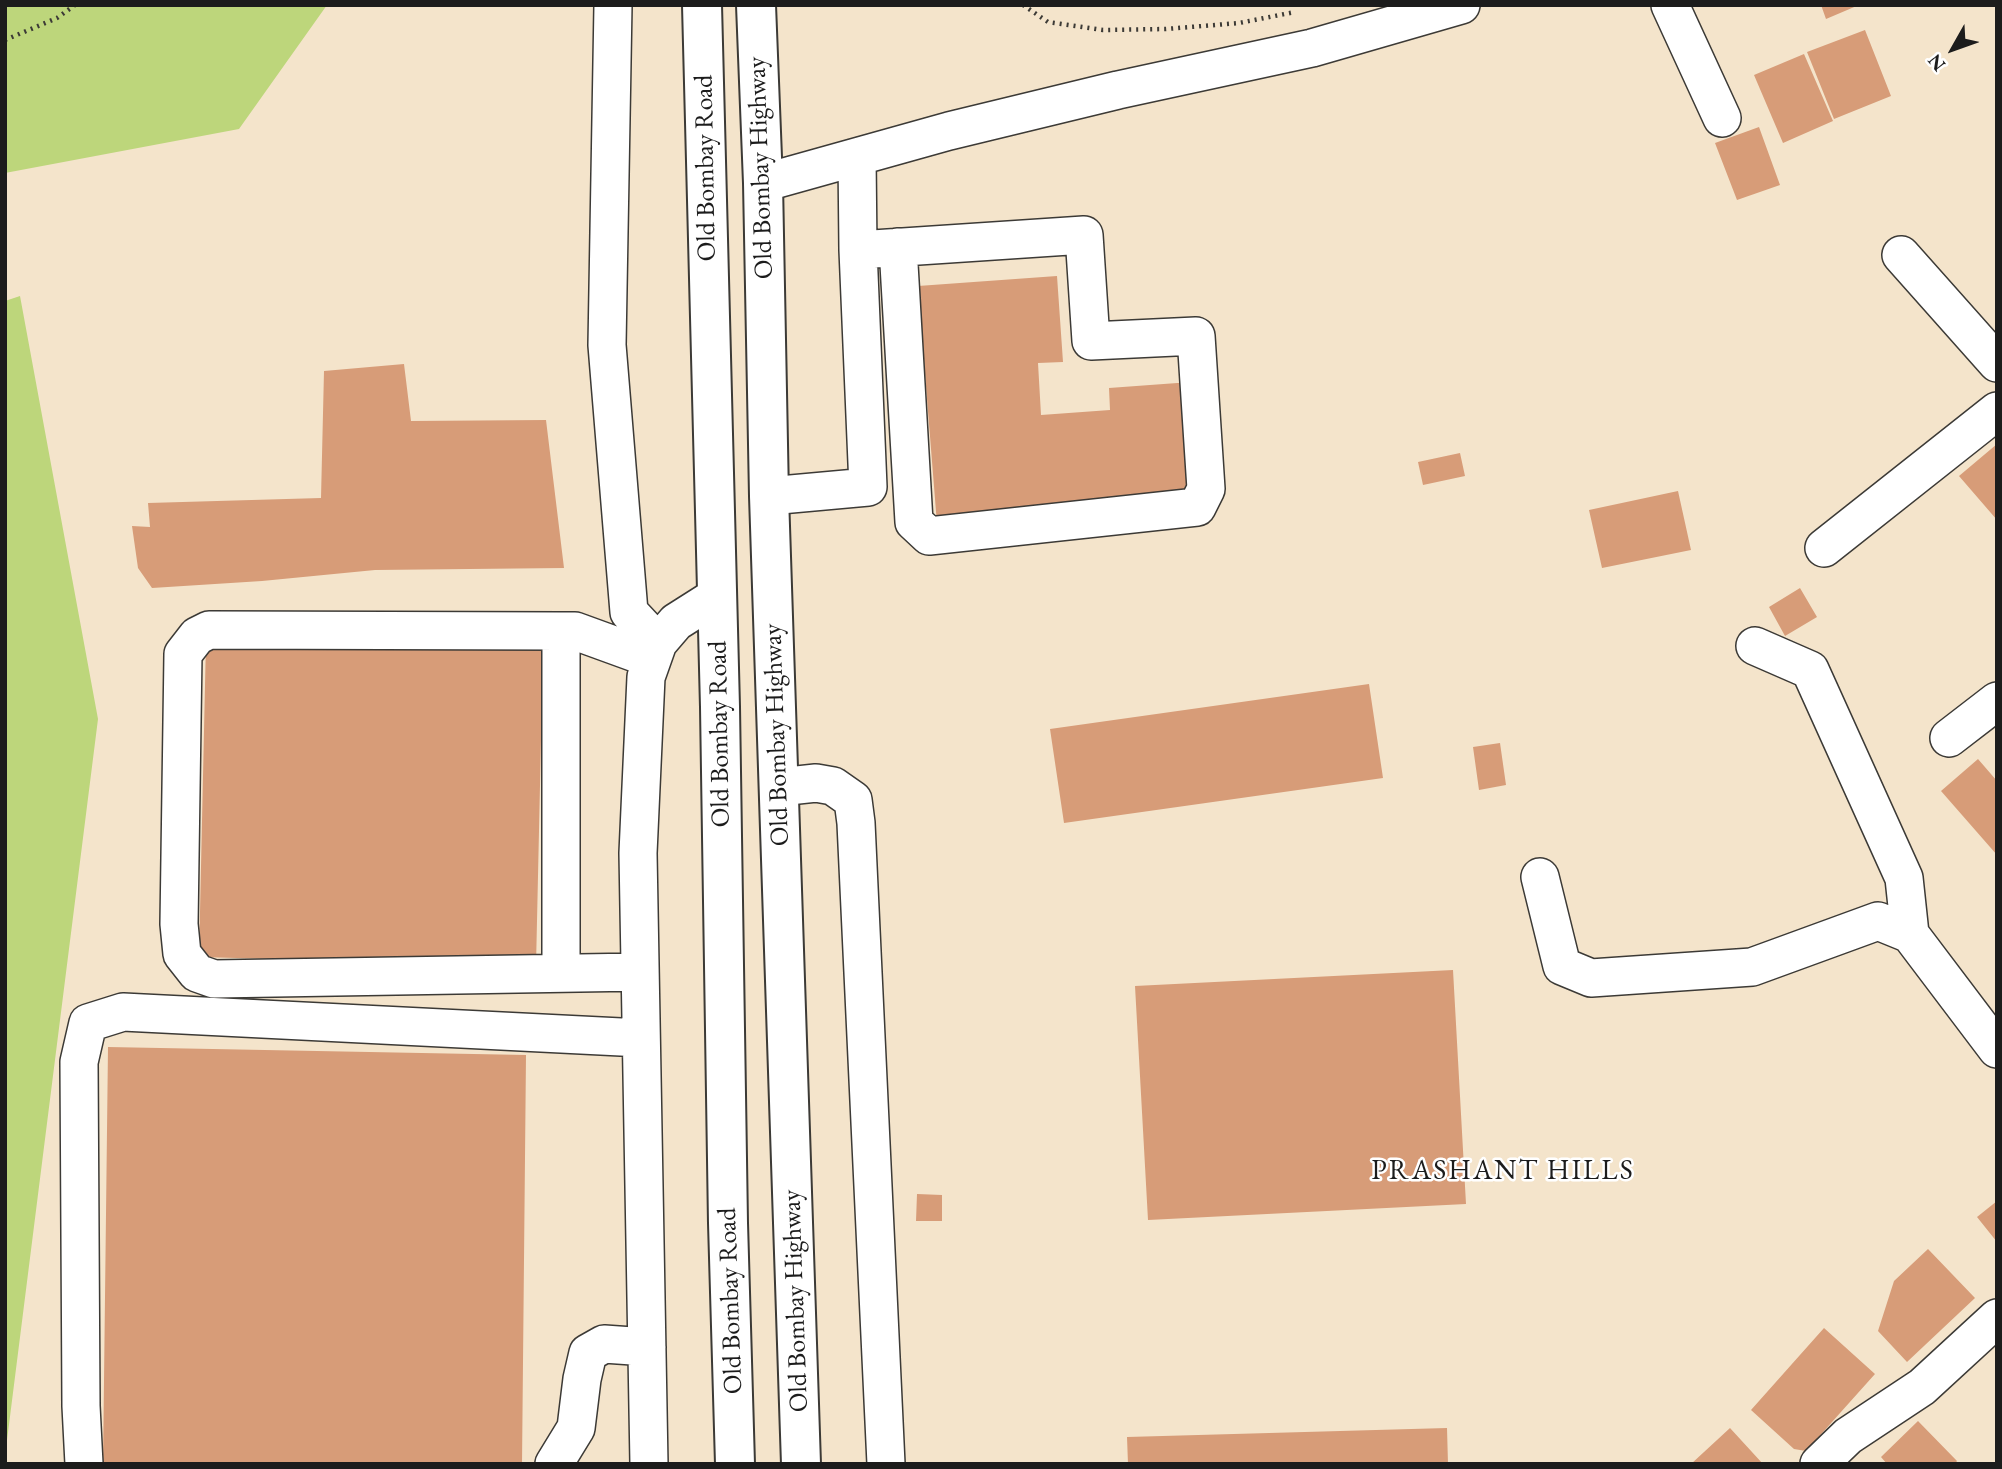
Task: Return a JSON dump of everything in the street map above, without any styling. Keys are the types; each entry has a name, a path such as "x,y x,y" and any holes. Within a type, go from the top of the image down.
{"main road":[{"name":"Old Bombay Road","path":"702,5 735,1464"},
{"name":"Old Bombay Highway","path":"756,5 763,183 769,496 801,1464"}],"street":[{"path":"613,5 607,345 629,612 655,651"},
{"path":"763,183 949,131 1118,90 1312,48 1461,5"},
{"path":"1670,5 1722,118"},
{"path":"857,157 868,487"},
{"path":"858,250 898,247 1084,235 1091,341 1196,336 1206,489 1197,507 929,536 914,522 898,247"},
{"path":"1901,255 1997,363"},
{"path":"1824,548 1997,411"},
{"path":"769,496 912,484"},
{"path":"649,1464 638,839 646,677 655,651 676,622 717,596"},
{"path":"640,972 214,979 197,973 182,954 179,924 183,654 197,636 209,630 575,631 655,651"},
{"path":"561,631 561,973"},
{"path":"1755,646 1810,670 1904,878 1910,934"},
{"path":"1949,738 1997,701"},
{"path":"779,787 816,783 832,786 853,800 886,1464"},
{"path":"1540,877 1562,966 1591,978 1752,967 1878,921 1910,934 1997,1049"},
{"path":"84,1464 81,1406 79,1062 88,1023 122,1012 641,1038"},
{"path":"1819,1464 1852,1450 1997,1318"},
{"path":"554,1464 576,1428 588,1353 604,1344 647,1346"}],"path":[{"path":"5,40 57,18 75,5"},
{"path":"1023,5 1048,22 1103,30 1166,29 1239,23 1304,10"}],"green space":[{"path":"5,5 327,5 239,129 5,173"},
{"path":"20,296 98,719 5,1456 5,301"}],"building":[{"path":"1821,5 1859,5 1826,19"},
{"path":"1865,30 1891,96 1834,119 1807,52"},
{"path":"1804,54 1833,121 1783,143 1754,75"},
{"path":"1759,127 1780,185 1737,200 1715,143"},
{"path":"1057,276 1063,362 1038,363 1041,415 1110,410 1109,388 1191,382 1200,497 937,524 918,286"},
{"path":"404,364 411,421 546,420 564,568 375,570 152,588 138,568 132,526 150,527 148,503 321,498 324,371"},
{"path":"1997,444 1997,520 1959,476"},
{"path":"1460,453 1465,476 1423,485 1418,462"},
{"path":"1678,491 1691,550 1602,568 1589,510"},
{"path":"1800,588 1817,617 1785,636 1769,607"},
{"path":"206,640 543,650 536,966 199,957"},
{"path":"1369,684 1383,778 1064,823 1050,729"},
{"path":"1500,743 1506,785 1479,790 1473,747"},
{"path":"1978,759 1997,781 1997,855 1941,791"},
{"path":"1453,970 1466,1204 1148,1220 1135,986"},
{"path":"108,1047 526,1055 522,1464 103,1464"},
{"path":"917,1194 942,1195 942,1221 916,1221"},
{"path":"1997,1201 1997,1242 1977,1217"},
{"path":"1928,1249 1975,1298 1907,1362 1878,1331 1894,1281"},
{"path":"1824,1328 1875,1374 1806,1451 1794,1449 1751,1410"},
{"path":"1918,1421 1957,1461 1955,1464 1887,1464 1881,1457"},
{"path":"1447,1428 1448,1464 1128,1464 1127,1437"},
{"path":"1730,1428 1763,1464 1691,1464"}],"district":[{"name":"PRASHANT HILLS","path":"1503,1171"}]}
